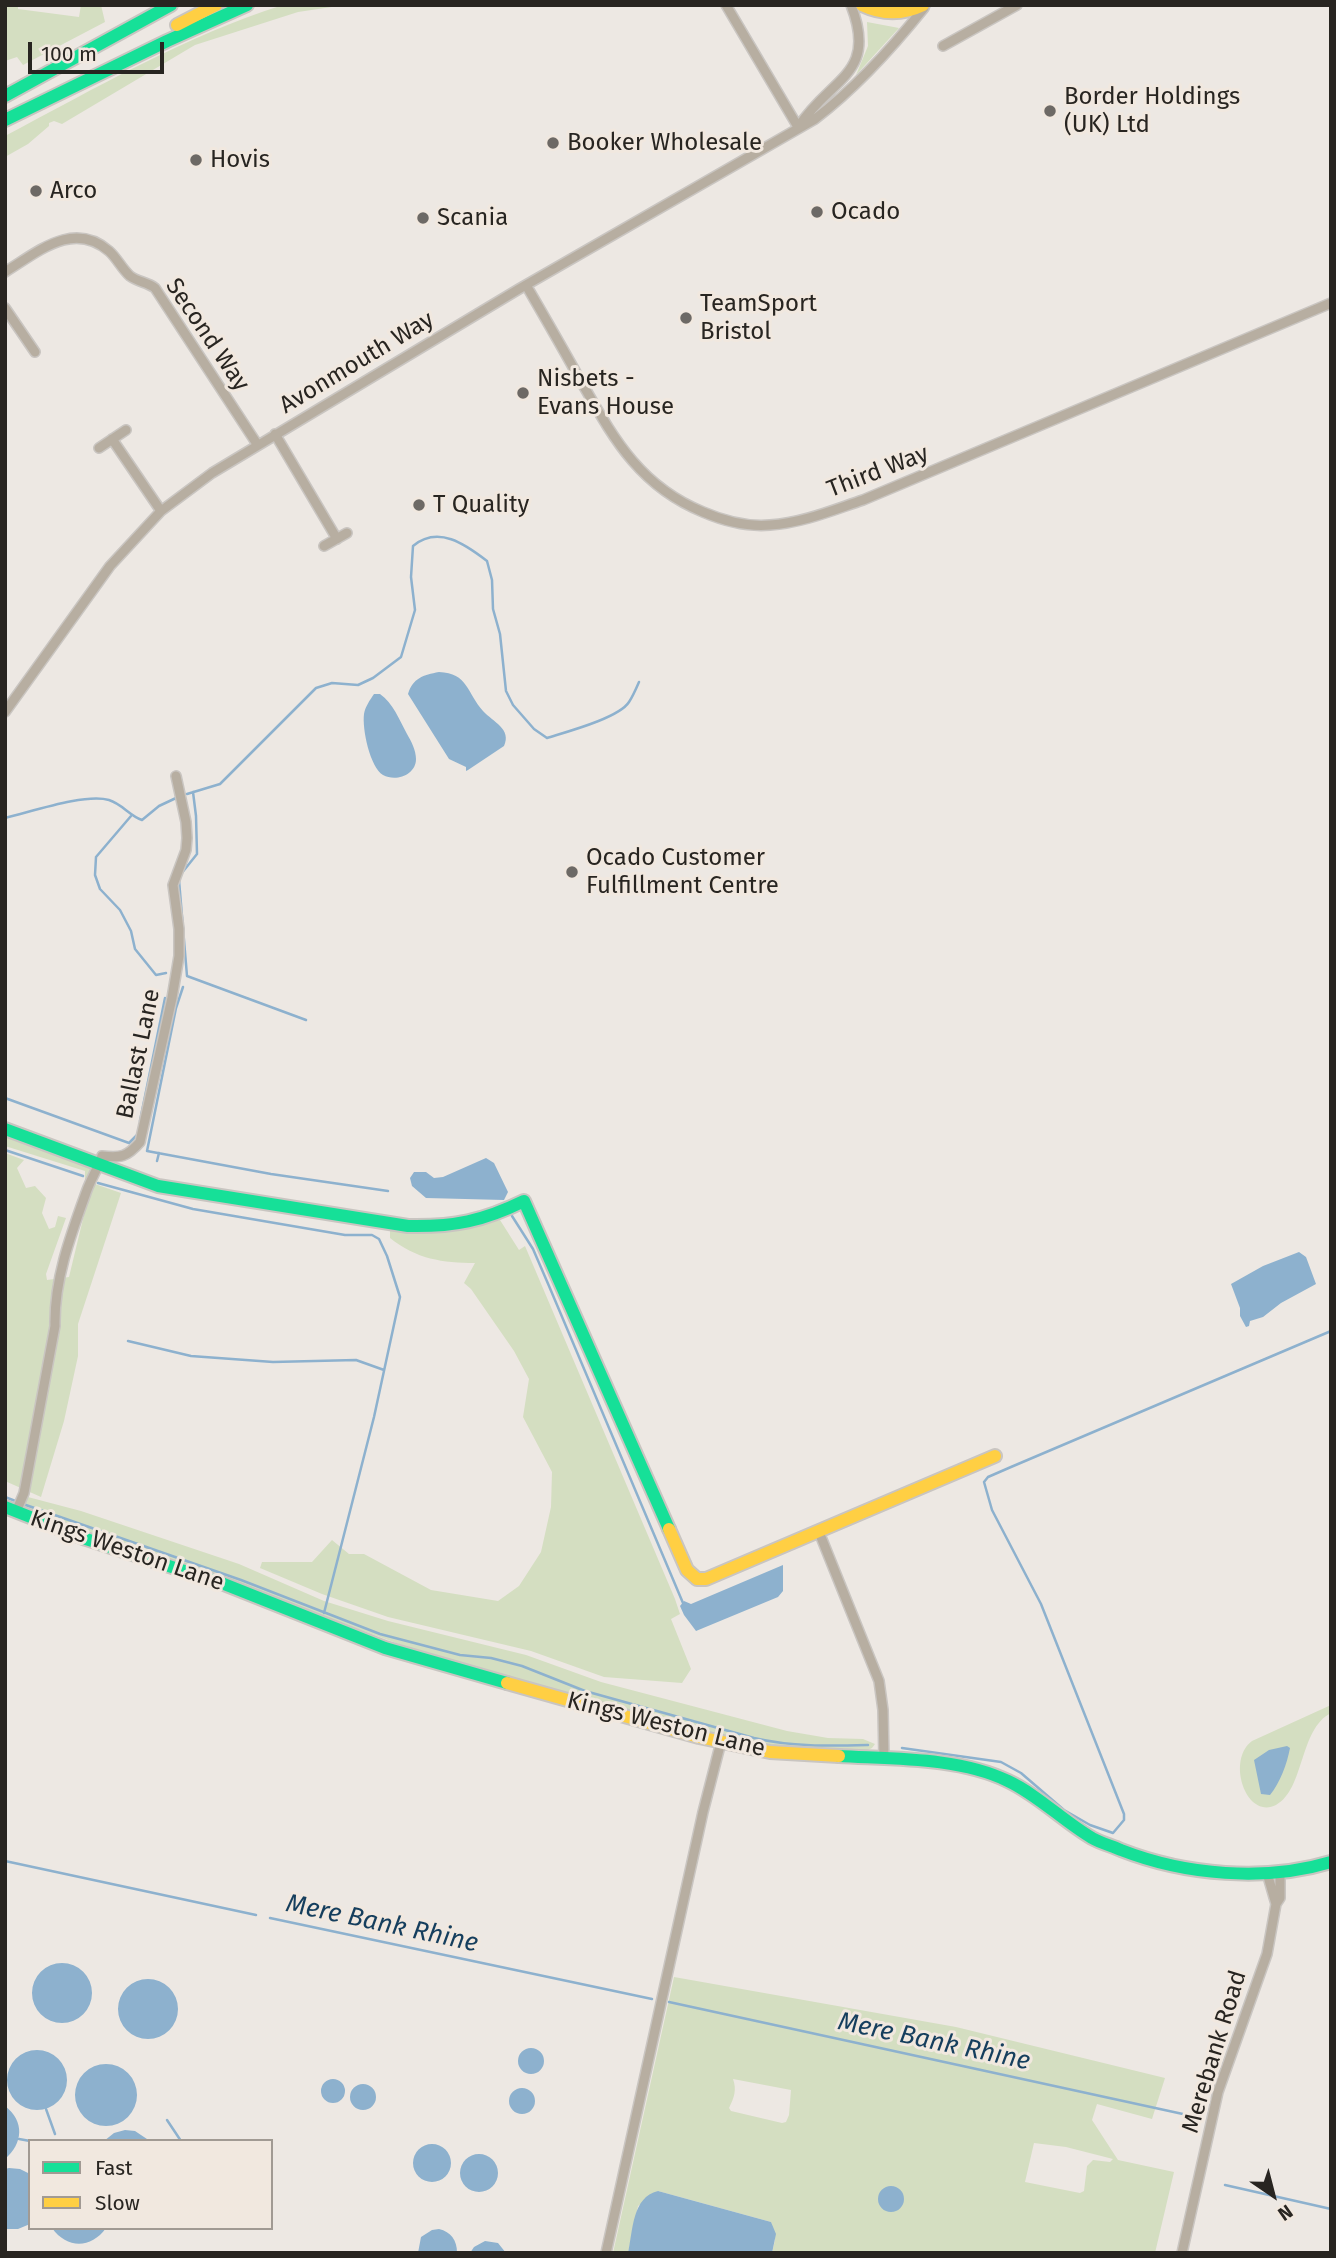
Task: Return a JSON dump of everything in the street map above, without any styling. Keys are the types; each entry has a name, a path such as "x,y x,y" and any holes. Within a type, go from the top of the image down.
{"main road":[{"path":"5,96 171,5"},
{"path":"5,120 216,5"},
{"path":"47,98 247,5"},
{"path":"862,5 874,11 897,14 925,5"},
{"path":"5,86 80,53"},
{"path":"5,1129 158,1186 408,1226 449,1227 476,1223 524,1202 687,1570 696,1579 706,1579 995,1456"},
{"name":"Kings Weston Lane","path":"11,1509 86,1539 224,1584 385,1648 721,1742 802,1756 923,1760 979,1769 1009,1782 1093,1839 1151,1863 1242,1875 1331,1862"}],"street":[{"path":"726,5 799,127"},
{"name":"Avonmouth Way","path":"799,127 807,114 856,62 860,39 851,5"},
{"name":"Avonmouth Way","path":"5,712 110,566 161,511 257,444 815,119 889,50 925,5"},
{"path":"943,46 1017,5"},
{"name":"Second Way","path":"5,272 48,246 69,237 97,243 110,253 128,274 155,288 257,444"},
{"name":"Third Way","path":"526,285 612,435 639,470 678,501 732,522 760,525 799,521 863,500 1331,303"},
{"path":"5,308 35,352"},
{"path":"99,448 126,430"},
{"path":"275,434 337,539"},
{"path":"112,439 161,511"},
{"path":"324,546 347,533"},
{"name":"Ballast Lane","path":"99,1164 102,1156 120,1158 129,1155 139,1142 172,998 179,956 179,929 173,885 186,850 187,838 176,776"},
{"path":"11,1509 24,1493 55,1326 54,1303 58,1280 88,1188 99,1164"},
{"path":"819,1532 879,1681 883,1710 884,1758"},
{"path":"606,2253 703,1812 721,1742"},
{"name":"Merebank Road","path":"1182,2253 1218,2092 1267,1954 1276,1904 1280,1898 1273,1872"}],"green space":[{"path":"5,5 79,17 81,5 101,5 105,22 23,65 17,57 5,61"},
{"path":"283,5 345,5 298,12 195,45 62,124 54,121 49,123 49,126 28,144 5,157 5,136 176,47"},
{"path":"867,22 899,28 856,75 868,46"},
{"path":"5,1136 93,1168 85,1180 85,1171 5,1146"},
{"path":"5,1153 24,1160 17,1168 26,1188 35,1186 46,1198 42,1213 49,1229 55,1227 58,1216 66,1218 46,1274 47,1280 69,1277 89,1194 95,1184 121,1193 78,1324 78,1356 64,1421 41,1497 5,1481"},
{"path":"500,1220 519,1250 525,1246 675,1599 680,1614 671,1619 691,1669 682,1683 604,1677 531,1651 388,1617 322,1594 260,1568 262,1562 312,1562 332,1540 349,1554 364,1554 431,1590 498,1601 519,1586 541,1552 551,1507 552,1472 523,1417 529,1379 514,1351 464,1283 475,1263 430,1258 410,1251 390,1238 390,1227 445,1230"},
{"path":"24,1496 81,1511 239,1564 324,1601 388,1621 526,1655 601,1682 787,1731 828,1738 863,1739 875,1744 864,1752 780,1749 728,1740 421,1652 248,1589 91,1537 21,1507"},
{"path":"1331,1705 1331,1713 1313,1732 1298,1773 1285,1797 1276,1805 1265,1807 1256,1804 1248,1796 1240,1774 1244,1750 1252,1741"},
{"path":"674,1977 956,2027 1165,2078 1152,2119 1097,2104 1092,2120 1118,2160 1174,2172 1155,2253 772,2253 775,2240 771,2222 658,2191 638,2206 628,2253 613,2253","holes":["733,2079 791,2090 786,2122 731,2111 729,2108 735,2090","1034,2143 1066,2147 1113,2159 1110,2162 1093,2160 1087,2166 1084,2191 1080,2193 1025,2182"]}],"water":[{"path":"439,672 449,673 461,680 483,711 504,730 504,746 466,771 466,767 449,759 408,694 419,678"},
{"path":"374,694 380,694 392,707 414,749 415,765 404,776 394,778 383,775 371,756 364,714"},
{"path":"486,1158 494,1163 508,1192 504,1200 426,1198 412,1186 410,1178 414,1172 426,1172 434,1178 443,1177"},
{"path":"1299,1252 1306,1257 1316,1284 1281,1303 1263,1317 1250,1321 1246,1327 1231,1284 1263,1266"},
{"path":"783,1565 783,1591 778,1597 696,1631 684,1615 680,1606 684,1601 691,1604"},
{"path":"1287,1746 1290,1748 1289,1754 1277,1785 1270,1795 1261,1794 1254,1760 1269,1750"},
{"path":"62,1963 79,1968 87,1976 92,1993 87,2010 79,2018 62,2023 45,2018 37,2010 32,1993 37,1976 45,1968"},
{"path":"148,1979 169,1988 178,2009 169,2030 148,2039 127,2030 118,2009 127,1988"},
{"path":"531,2048 541,2051 544,2061 541,2071 531,2074 521,2071 518,2061 521,2051"},
{"path":"31,2050 43,2050 59,2058 65,2068 65,2092 59,2102 43,2110 31,2110 15,2102 7,2086 7,2074 15,2058"},
{"path":"100,2064 112,2064 128,2073 135,2083 135,2107 128,2117 112,2126 100,2126 89,2121 80,2112 75,2101 75,2089 80,2078 89,2069"},
{"path":"333,2079 342,2082 345,2091 342,2100 333,2103 324,2100 321,2091 324,2082"},
{"path":"363,2084 372,2088 376,2097 372,2106 363,2110 354,2106 350,2097 354,2088"},
{"path":"522,2088 531,2092 535,2101 531,2110 522,2114 513,2110 509,2101 513,2092"},
{"path":"5,2106 16,2118 19,2132 15,2146 5,2159"},
{"path":"135,2131 147,2139 106,2139 114,2133"},
{"path":"432,2144 446,2149 451,2163 446,2177 432,2182 418,2177 413,2163 418,2149"},
{"path":"479,2154 492,2160 498,2173 492,2186 479,2192 466,2186 460,2173 466,2160"},
{"path":"5,2169 20,2169 28,2173 28,2225 18,2229 5,2229"},
{"path":"891,2186 900,2190 904,2199 900,2208 891,2212 882,2208 878,2199 882,2190"},
{"path":"658,2191 771,2222 776,2234 772,2253 628,2253 638,2207 649,2194"},
{"path":"439,2229 453,2237 457,2253 418,2253 421,2237"},
{"path":"54,2230 104,2230 93,2240 79,2244 58,2235"},
{"path":"485,2241 498,2243 506,2253 470,2253 474,2247"}],"waterway":[{"path":"187,794 220,784 316,688 332,683 358,685 373,678 401,657 415,610 411,577 413,546 432,537 461,543 487,561 492,580 493,609 500,634 506,691 513,705 534,729 547,738 604,719 623,708 639,682"},
{"path":"181,874 197,854 193,792"},
{"path":"5,818 72,801 99,799 114,802 142,820 159,806 176,798"},
{"path":"131,816 96,857 95,875 100,889 120,910 131,931 135,949 156,975 166,973"},
{"path":"179,880 187,976 306,1020"},
{"path":"183,987 176,1008 147,1151 271,1174 388,1191"},
{"path":"140,1121 165,998"},
{"path":"5,1098 129,1143 137,1135"},
{"path":"5,1150 83,1176"},
{"path":"157,1161 159,1153"},
{"path":"98,1183 193,1209 345,1235 372,1235 379,1239 400,1297 374,1417 324,1613"},
{"path":"512,1216 533,1249 683,1603"},
{"path":"902,1748 1001,1762 1021,1773 1064,1810 1090,1825 1113,1833 1124,1820 1124,1814 1041,1604 992,1510 984,1482 988,1477 1331,1331"},
{"path":"128,1341 191,1356 273,1362 356,1360 384,1370"},
{"path":"5,1497 18,1502"},
{"path":"23,1504 241,1580 380,1634 460,1655 491,1658 522,1666 585,1691 754,1738 825,1746 868,1745"},
{"name":"Mere Bank Rhine","path":"5,1861 256,1915"},
{"name":"Mere Bank Rhine","path":"270,1918 652,1999"},
{"name":"Mere Bank Rhine","path":"669,2002 1192,2116"},
{"path":"46,2109 55,2134"},
{"path":"167,2120 180,2139"},
{"path":"19,2139 28,2141"},
{"name":"Mere Bank Rhine","path":"1225,2185 1331,2209"}],"traffic: fast":[{"path":"5,96 171,5"},
{"path":"5,120 247,5"},
{"path":"5,1129 158,1186 408,1226 468,1221 524,1201 669,1529"},
{"path":"5,1507 86,1539 224,1584 385,1648 507,1683"},
{"path":"839,1756 947,1763 989,1773 1030,1793 1095,1840 1146,1859 1172,1865 1252,1874 1306,1868 1331,1862"}],"traffic: slow":[{"path":"177,25 216,5"},
{"path":"862,5 877,11 892,12 908,11 923,5"},
{"path":"669,1529 687,1570 697,1579 706,1579 995,1456"},
{"path":"507,1683 699,1737 770,1752 839,1756"}],"place":[{"name":"Border Holdings (UK) Ltd","path":"1050,111"},
{"name":"Booker Wholesale","path":"553,143"},
{"name":"Hovis","path":"196,160"},
{"name":"Arco","path":"36,191"},
{"name":"Ocado","path":"817,212"},
{"name":"Scania","path":"423,218"},
{"name":"TeamSport Bristol","path":"686,318"},
{"name":"Nisbets - Evans House","path":"523,393"},
{"name":"T Quality","path":"419,505"},
{"name":"Ocado Customer Fulfillment Centre","path":"572,872"}]}
